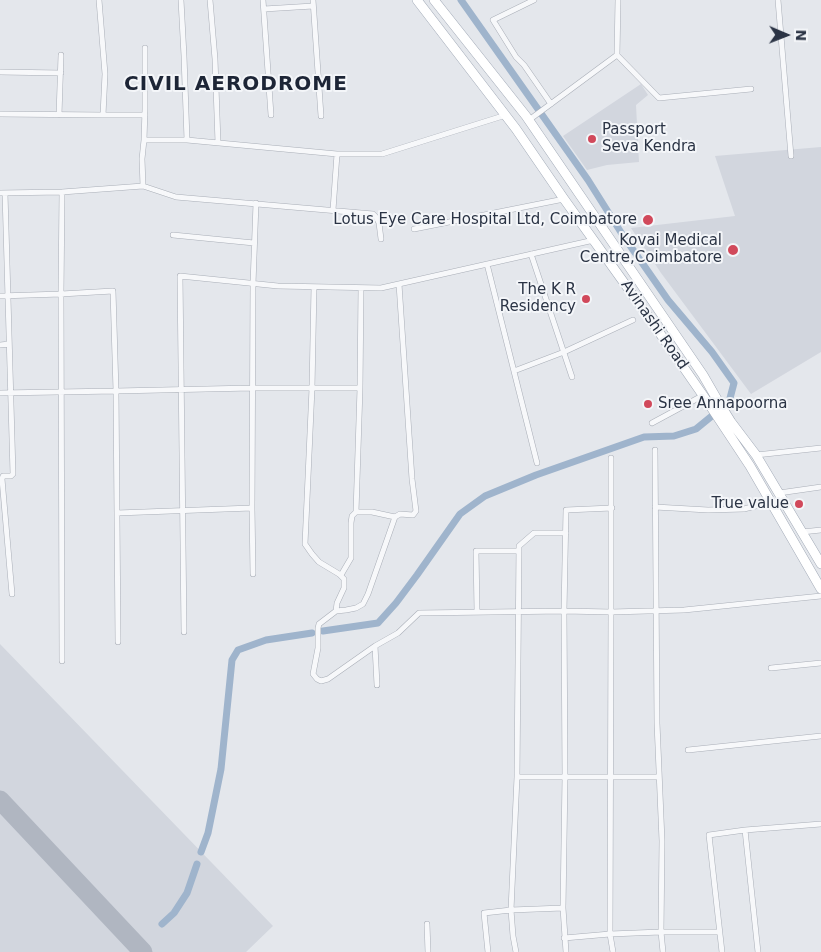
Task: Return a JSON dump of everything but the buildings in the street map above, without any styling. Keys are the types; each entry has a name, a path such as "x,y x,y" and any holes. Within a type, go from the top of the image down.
{"main road":[{"name":"Avinashi Road","path":"417,0 506,116 727,424 821,589"},
{"name":"Avinashi Road","path":"434,0 528,119 702,375 710,400"},
{"path":"513,126 528,119"},
{"name":"Avinashi Road","path":"727,424 756,456 821,564"}],"street":[{"path":"99,0 105,74 103,115"},
{"path":"180,0 187,140"},
{"path":"210,0 215,59 218,143"},
{"path":"263,0 272,115"},
{"path":"313,0 321,116"},
{"path":"534,0 493,20 516,57 524,65 550,105"},
{"path":"618,0 617,55 659,98 750,89"},
{"path":"778,0 791,156"},
{"path":"264,9 313,6"},
{"path":"143,186 145,48"},
{"path":"59,115 61,55"},
{"path":"528,119 617,55"},
{"path":"0,72 61,73"},
{"path":"0,114 145,115"},
{"path":"144,140 187,140 336,154 382,154 506,116"},
{"path":"333,210 336,154"},
{"path":"12,594 2,479 2,476 11,476 12,474 8,296 2,193 62,192 143,186 176,197 373,214 379,223 381,239"},
{"path":"62,192 62,661"},
{"path":"414,229 564,199"},
{"path":"253,574 252,388 256,203"},
{"path":"173,235 254,243"},
{"path":"184,632 180,276 253,284 381,288 594,240"},
{"path":"531,254 572,377"},
{"path":"487,264 537,463"},
{"path":"399,284 412,479 416,511 413,515 400,514 395,517 363,604 356,608 336,611 320,624 313,674 317,679 321,681 328,679 375,646 398,633 419,613 684,610 821,596"},
{"path":"314,287 312,388 305,544 319,562 341,575 344,579 344,588 336,603 336,611"},
{"path":"341,575 350,558 352,548 351,523 352,516 356,512 361,288"},
{"path":"0,296 114,291 118,642"},
{"path":"514,371 564,352 633,320"},
{"path":"0,345 9,344"},
{"path":"0,393 360,388"},
{"path":"652,423 710,400"},
{"path":"756,456 821,448"},
{"path":"655,450 657,723 662,840 661,932 663,952"},
{"path":"611,458 610,934 613,952"},
{"path":"779,493 821,487"},
{"path":"655,508 708,510 744,508 771,502"},
{"path":"117,513 252,508"},
{"path":"566,952 563,908 566,510 612,508"},
{"path":"356,512 372,512 395,517"},
{"path":"802,532 821,530"},
{"path":"516,952 511,910 517,777 519,546 534,533 566,533"},
{"path":"477,612 476,551 519,551"},
{"path":"375,646 378,685"},
{"path":"771,668 821,663"},
{"path":"688,750 821,736"},
{"path":"517,777 660,777"},
{"path":"722,952 709,835 744,830 821,824"},
{"path":"744,830 758,952"},
{"path":"488,952 484,913 563,908"},
{"path":"427,924 428,952"},
{"path":"564,938 661,932 719,932"}],"shaded area":[{"path":"641,84 648,95 636,105 639,162 607,165 587,170 563,136"},
{"name":"Kovai Medical Centre,Coimbatore","path":"821,147 821,352 751,394 661,273 631,228 735,216 715,156"},
{"path":"0,644 273,926 246,952 0,952"}],"waterway":[{"path":"323,631 378,623 396,603 460,514 485,496 536,475 644,437 674,436 696,429 729,402 734,383 712,352 668,300 622,234 588,180 461,0"},
{"path":"201,852 208,833 221,769 232,660 238,650 266,640 312,633"},
{"path":"162,924 174,913 187,893 197,864"}],"taxiway":[{"path":"0,800 143,952"}],"place":[{"name":"Passport Seva Kendra","path":"592,139"},
{"name":"Lotus Eye Care Hospital Ltd, Coimbatore","path":"648,220"},
{"name":"Kovai Medical Centre,Coimbatore","path":"733,250"},
{"name":"The K R Residency","path":"586,299"},
{"name":"Sree Annapoorna","path":"648,404"},
{"name":"True value","path":"799,504"}],"district":[{"name":"CIVIL AERODROME","path":"236,85"}]}
